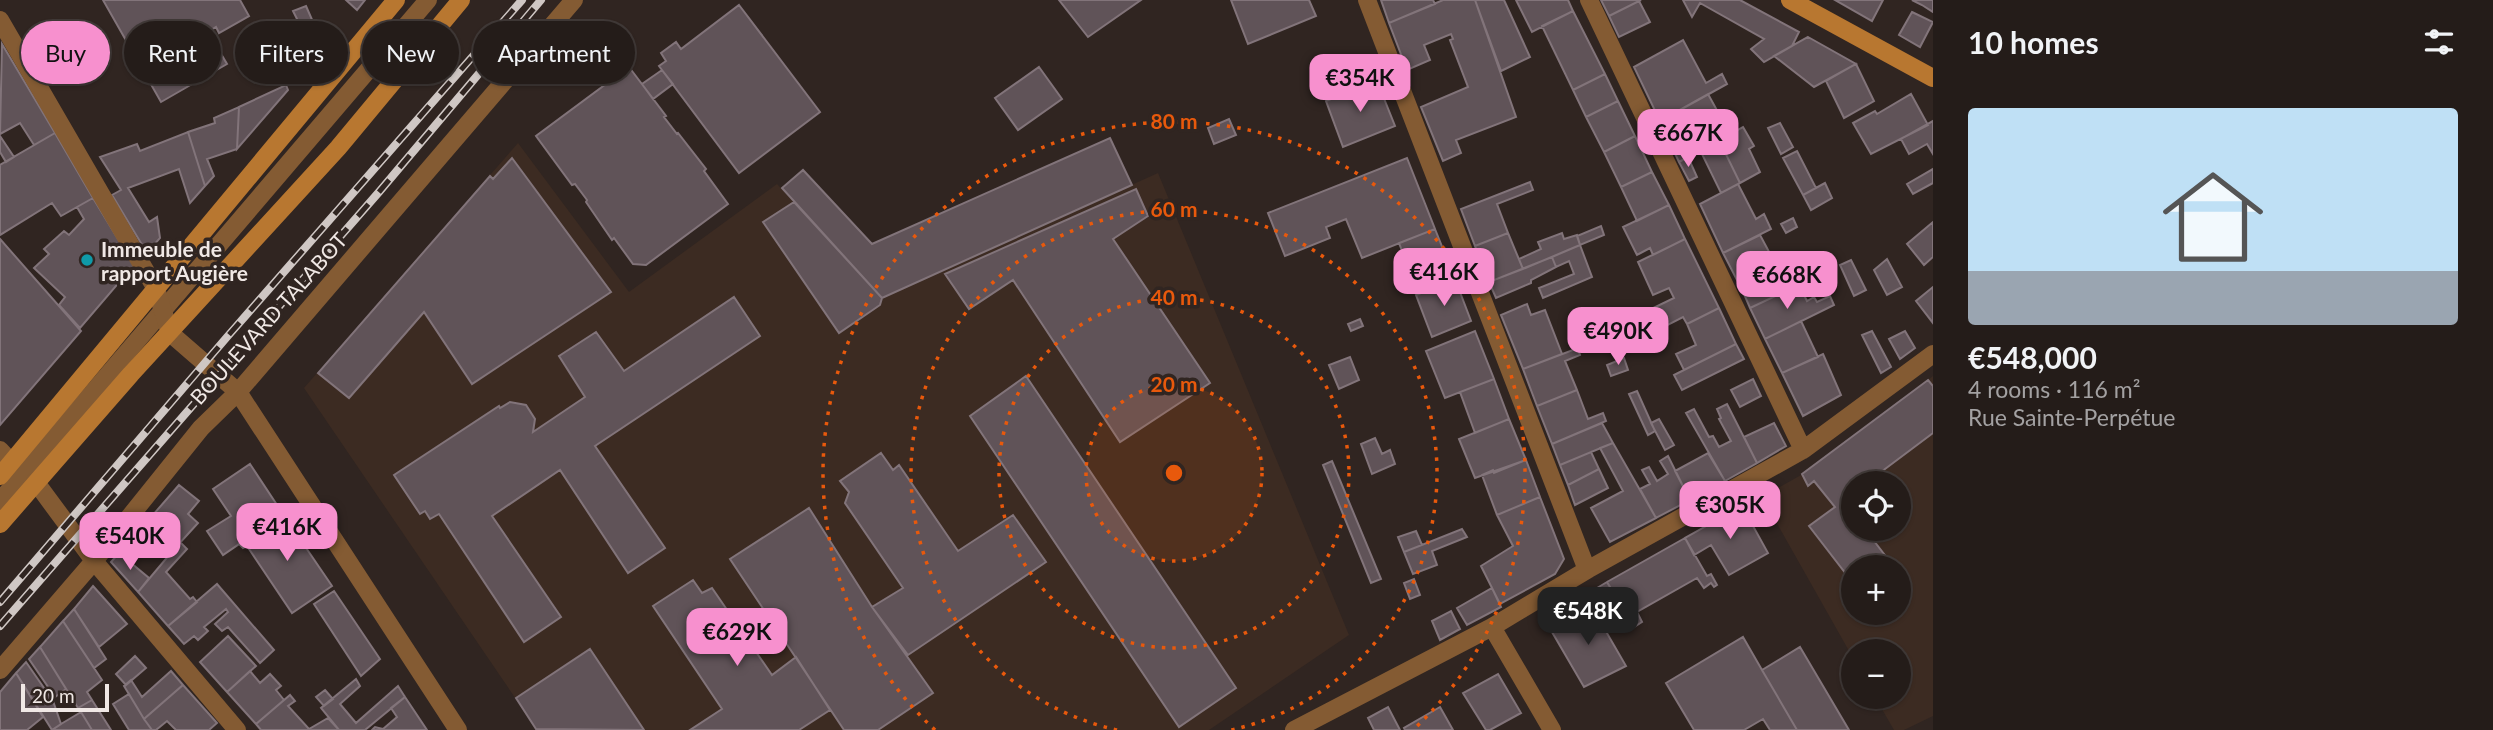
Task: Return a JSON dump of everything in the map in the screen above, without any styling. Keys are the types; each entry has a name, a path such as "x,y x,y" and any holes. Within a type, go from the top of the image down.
{"main road":[{"path":"4,463 156,289 396,0"},
{"path":"0,524 35,481 338,148 461,0"},
{"path":"1790,0 1933,78"}],"street":[{"path":"0,501 428,0"},
{"name":"BOULEVARD TALABOT","path":"0,670 94,561 201,428 237,392 574,0"},
{"path":"1367,0 1587,570"},
{"path":"1589,0 1802,450"},
{"path":"1,24 156,289 170,333 237,392 458,730"},
{"path":"1294,730 1492,627 1587,570 1802,450 1933,354"},
{"path":"35,481 94,561 237,730"},
{"path":"1492,627 1552,730"}],"shaded area":[{"path":"518,143 629,292 777,184 882,298 1158,173 1349,635 1209,730 537,730 304,388"},
{"path":"1933,376 1933,716 1904,730 1894,730 1882,709 1911,709 1911,639 1842,639 1762,497 1810,470"}],"building":[{"path":"103,0 240,0 249,16 235,21 235,24 221,32 221,21 124,21 124,37"},
{"path":"346,0 365,0 357,10"},
{"path":"1059,0 1141,0 1088,37"},
{"path":"1231,0 1309,0 1316,16 1248,44"},
{"path":"1381,0 1433,0 1435,4 1389,23"},
{"path":"1443,0 1475,0 1516,117 1456,140 1461,153 1443,161 1421,107 1468,87 1450,40 1453,39 1451,34 1424,45 1430,60 1407,70 1389,23"},
{"path":"1475,0 1504,0 1530,57 1501,71"},
{"path":"1516,0 1568,0 1573,11 1532,32"},
{"path":"1601,0 1641,0 1609,16"},
{"path":"1683,0 1740,0 1799,32 1792,46 1764,62 1751,49 1764,39 1700,3 1692,17"},
{"path":"1835,0 1883,0 1872,21"},
{"path":"1912,0 1933,0 1933,12 1922,5"},
{"path":"1639,1 1650,22 1619,37 1609,16"},
{"path":"739,5 820,112 739,173 659,66 666,61 661,53 676,42 681,49"},
{"path":"306,6 313,21 298,21 293,11"},
{"path":"1573,11 1605,74 1573,90 1542,26"},
{"path":"1912,12 1933,22 1920,47 1899,35"},
{"path":"1808,37 1856,64 1814,87 1774,56"},
{"path":"1683,40 1706,83 1722,74 1727,84 1660,121 1634,67"},
{"path":"2,44 21,76 21,84 26,84 55,133 34,145 20,123 0,134"},
{"path":"221,54 227,64 221,67"},
{"path":"1856,64 1874,101 1844,118 1826,81"},
{"path":"1039,67 1062,99 1018,130 995,98"},
{"path":"662,70 673,84 653,99 642,84"},
{"path":"1605,74 1618,101 1586,117 1573,90"},
{"path":"635,75 666,116 664,117 706,169 704,171 728,204 646,265 633,264 614,238 612,240 587,200 575,184 572,185 536,136 606,84 635,84"},
{"path":"1377,81 1395,126 1343,147 1326,101"},
{"path":"151,84 192,84 161,102"},
{"path":"286,85 288,90 237,149 239,107"},
{"path":"1708,94 1730,134 1679,162 1660,121"},
{"path":"1911,94 1928,125 1871,154 1853,123 1875,111 1877,114"},
{"path":"1618,101 1635,136 1604,152 1586,117"},
{"path":"239,107 237,149 207,159 214,176 205,186 188,132 215,123 214,118"},
{"path":"1229,119 1236,135 1214,144 1208,128"},
{"path":"1933,121 1933,154 1927,144 1909,154 1901,139"},
{"path":"1780,123 1793,147 1781,154 1768,128"},
{"path":"1743,127 1754,146 1749,149 1760,172 1740,183 1719,140"},
{"path":"188,132 205,186 190,203 179,169 128,188 149,222 157,217 160,238 147,253 112,195 121,190 100,157 137,144 140,151"},
{"path":"55,133 93,198 61,216 52,203 0,235 0,165"},
{"path":"0,136 14,157 6,162 0,152"},
{"path":"1635,136 1652,172 1621,187 1604,152"},
{"path":"1110,138 1132,185 882,298 782,188 803,170 872,244"},
{"path":"1719,140 1740,183 1721,193 1700,150"},
{"path":"1797,151 1816,188 1803,195 1783,158"},
{"path":"1688,157 1697,177 1689,181 1679,162"},
{"path":"512,158 611,292 472,384 424,312 349,398 318,373 490,176 493,179"},
{"path":"1407,158 1435,229 1362,258 1346,219 1326,227 1330,238 1285,256 1268,213"},
{"path":"1933,169 1933,183 1913,194 1907,184"},
{"path":"1652,172 1669,205 1637,221 1621,187"},
{"path":"1530,182 1533,190 1497,204 1508,233 1475,246 1461,209"},
{"path":"1825,183 1832,198 1811,210 1803,195"},
{"path":"1738,184 1756,219 1764,214 1771,229 1723,253 1700,204"},
{"path":"1136,189 1148,216 1113,239 1210,383 1120,442 1013,280 969,309 945,274"},
{"name":"Immeuble de rapport Augière","path":"93,198 134,265 80,328 59,305 65,297 34,268 49,254 44,249 64,231 69,235 84,219 77,207"},
{"path":"794,202 882,298 880,305 839,333 763,222"},
{"path":"1669,205 1685,239 1653,255 1650,248 1637,255 1623,227"},
{"path":"1793,218 1797,227 1786,233 1781,224"},
{"path":"1933,222 1933,257 1924,265 1907,244"},
{"path":"1601,226 1604,235 1580,245 1577,236"},
{"path":"1435,229 1455,279 1419,294 1399,243"},
{"path":"1508,233 1523,269 1489,282 1475,246"},
{"path":"1562,233 1564,239 1577,235 1580,245 1523,269 1519,259 1541,249 1538,242"},
{"path":"1760,235 1775,263 1738,282 1723,253"},
{"path":"0,239 81,331 0,425"},
{"path":"1685,239 1719,308 1687,324 1683,317 1654,332 1645,312 1674,298 1669,288 1653,295 1638,262"},
{"path":"1580,245 1592,277 1543,298 1539,288 1574,274 1569,261 1556,267 1552,257"},
{"path":"1552,257 1556,267 1531,280 1531,283 1496,298 1489,282"},
{"path":"1887,259 1902,287 1887,295 1874,270"},
{"path":"1851,260 1866,290 1854,296 1840,265"},
{"path":"1787,274 1790,279 1801,274 1805,282 1750,308 1744,294"},
{"path":"1455,279 1471,321 1432,337 1416,295"},
{"path":"1799,285 1807,301 1814,297 1817,302 1830,296 1834,305 1765,339 1750,308"},
{"path":"1933,287 1933,323 1916,301"},
{"path":"734,297 760,336 595,446 665,548 628,573 560,470 492,516 561,617 524,642 439,514 430,519 425,511 420,514 394,475 499,406 500,408 510,402 526,405 535,419 533,432 585,397 559,356 596,332 624,371"},
{"path":"1527,304 1531,315 1545,310 1562,354 1523,369 1501,315"},
{"path":"1719,308 1736,344 1684,370 1676,354 1696,345 1687,324"},
{"path":"1360,319 1363,326 1351,331 1348,324"},
{"path":"1801,321 1818,357 1782,373 1765,339"},
{"path":"1475,331 1494,379 1445,398 1426,351"},
{"path":"1872,331 1891,367 1881,373 1862,335"},
{"path":"1905,331 1915,348 1900,359 1889,339"},
{"path":"1736,344 1744,359 1682,390 1674,375"},
{"path":"1578,348 1580,355 1565,361 1577,390 1537,406 1523,369"},
{"path":"1823,354 1841,395 1803,416 1782,373"},
{"path":"1350,357 1359,380 1339,389 1329,365"},
{"path":"1624,358 1628,370 1611,376 1607,365"},
{"path":"1026,376 1236,688 1179,727 970,416"},
{"path":"1494,379 1509,419 1475,433 1460,392"},
{"path":"1753,379 1761,396 1740,407 1731,390"},
{"path":"1928,380 1933,386 1933,433 1882,471 1841,471 1841,541 1874,541 1885,555 1841,555 1841,567 1809,526 1835,507 1814,481 1808,486 1802,474"},
{"path":"1577,390 1588,419 1603,413 1606,421 1552,444 1537,406"},
{"path":"1637,391 1655,431 1648,435 1629,394"},
{"path":"1727,404 1757,463 1725,481 1686,413 1694,409 1709,437 1713,436 1719,447 1731,441 1719,419 1721,418 1717,409"},
{"path":"1509,419 1526,460 1475,478 1459,439"},
{"path":"1659,419 1674,445 1665,450 1651,423"},
{"path":"1602,423 1613,443 1560,465 1552,444"},
{"path":"1774,423 1786,446 1757,463 1744,437"},
{"path":"1375,438 1382,454 1390,450 1395,464 1372,474 1361,444"},
{"path":"1613,443 1656,518 1610,542 1591,508 1623,491 1600,448"},
{"path":"1591,452 1599,469 1568,485 1560,465"},
{"path":"881,453 893,470 899,465 958,551 1013,515 1046,562 908,655 872,607 903,588 845,503 849,492 840,481"},
{"path":"1708,453 1725,481 1690,500 1675,471"},
{"path":"1668,456 1690,500 1656,518 1640,489 1650,484 1642,470 1649,467 1657,481 1668,474 1660,461"},
{"path":"1526,460 1540,497 1497,515 1482,475"},
{"path":"1332,461 1381,579 1371,583 1323,465"},
{"path":"250,464 283,514 223,555 207,531 231,516 213,489"},
{"path":"1599,469 1608,488 1575,505 1568,485"},
{"path":"179,485 199,501 188,514 198,523 168,556 162,552 165,542 159,537 153,544 139,531"},
{"path":"1540,497 1564,559 1555,574 1500,604 1481,566 1513,546 1497,515"},
{"path":"1742,506 1768,553 1729,575 1711,545 1694,555 1685,538"},
{"path":"809,508 872,607 933,693 878,730 844,730 730,559"},
{"path":"283,514 332,586 292,613 247,546 243,548 239,544"},
{"path":"1462,529 1467,537 1432,551 1437,565 1413,574 1404,552"},
{"path":"1416,531 1422,545 1404,552 1398,537"},
{"path":"1685,538 1707,576 1711,574 1717,585 1714,587 1711,583 1704,588 1697,578 1637,612 1642,622 1634,627 1607,582"},
{"path":"180,542 187,549 166,572 190,599 193,597 197,602 168,626 138,592"},
{"path":"119,553 149,578 138,592 111,562"},
{"path":"1414,579 1420,595 1410,599 1404,583"},
{"path":"693,580 702,593 712,588 772,675 796,657 830,710 799,730 690,730 722,709 653,606"},
{"path":"1607,582 1631,621 1620,628 1597,588"},
{"path":"217,584 274,650 260,663 228,627 222,631 215,624 228,612 226,609 204,627 208,631 198,640 194,636 184,644 168,626"},
{"path":"93,586 127,624 99,647 74,609"},
{"path":"1492,588 1501,607 1467,625 1457,608"},
{"path":"334,591 380,659 361,676 314,604"},
{"path":"74,609 106,659 94,668 63,621"},
{"path":"1593,609 1626,666 1584,687 1552,632 1558,628 1553,620 1563,614 1568,622"},
{"path":"1451,611 1460,629 1440,640 1432,621"},
{"path":"63,621 102,680 87,692 92,700 78,708 40,647"},
{"path":"228,636 256,666 227,692 200,662"},
{"path":"1743,637 1797,730 1770,730 1763,719 1744,730 1694,730 1666,683"},
{"path":"40,647 66,689 55,697 29,659"},
{"path":"1800,647 1849,730 1797,730 1762,670"},
{"path":"590,649 644,730 536,729 516,698"},
{"path":"135,656 146,668 126,685 116,674"},
{"path":"26,662 53,701 61,724 52,730 16,673"},
{"path":"171,671 183,685 144,719 124,686 131,680 142,697"},
{"path":"250,671 260,683 270,674 281,686 276,690 284,700 256,724 227,692"},
{"path":"16,673 43,717 27,730 0,730 0,692"},
{"path":"1498,674 1521,713 1486,730 1463,693"},
{"path":"356,679 360,686 340,704 356,723 398,686 405,697 365,730 339,730 321,708"},
{"path":"183,685 217,723 209,730 176,730 167,721 152,730 144,719"},
{"path":"325,690 333,699 324,706 316,697"},
{"path":"129,694 152,730 129,730 113,704"},
{"path":"290,695 295,701 288,706 309,729 328,718 339,730 261,730 256,724"},
{"path":"405,697 427,730 372,730 375,727 383,729 397,717 391,708"},
{"path":"92,700 111,730 92,730 78,708"},
{"path":"1388,707 1400,730 1374,730 1368,718"},
{"path":"1440,707 1453,730 1405,730 1404,728"},
{"path":"81,712 92,730 52,730 61,724"}],"railway":[{"path":"0,602 227,337 522,0"},
{"path":"0,626 379,192 541,0"}],"place":[{"name":"Immeuble de rapport Augière","path":"87,260"}]}
